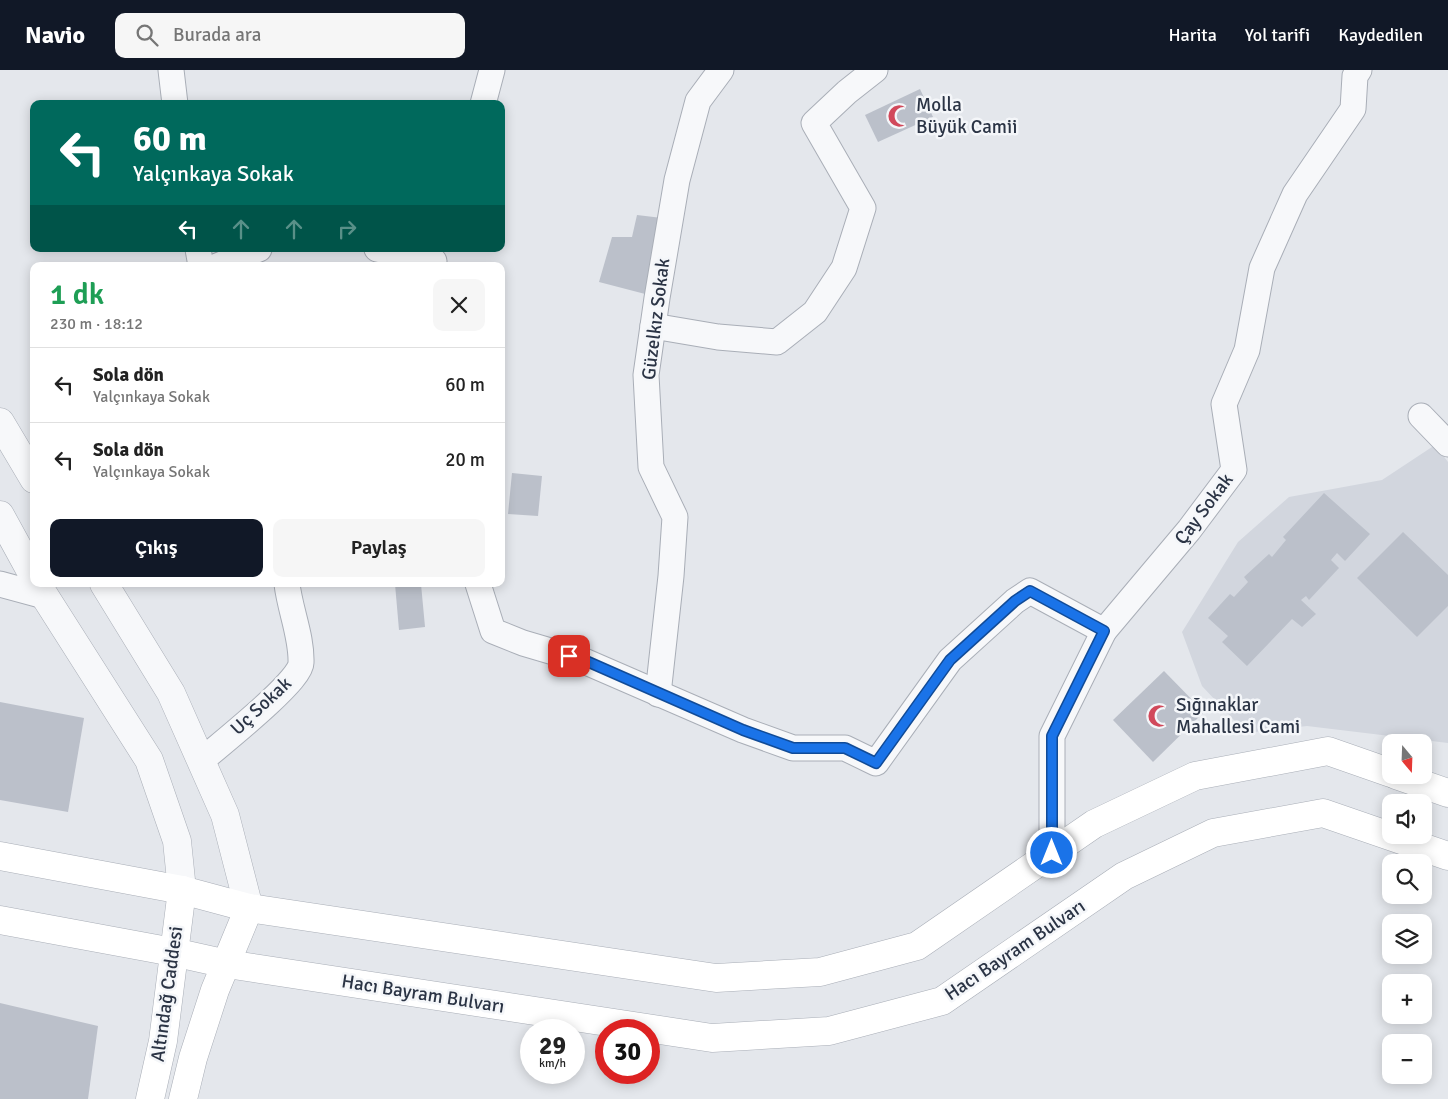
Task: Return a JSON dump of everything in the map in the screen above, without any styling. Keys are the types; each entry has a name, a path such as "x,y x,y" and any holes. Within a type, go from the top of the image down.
{"main road":[{"path":"0,856 182,890 249,908 716,978 820,972 917,946 1094,824 1195,776 1328,752 1382,770"},
{"path":"1422,784 1448,793"},
{"name":"Hacı Bayram Bulvarı","path":"0,920 173,952 227,964 712,1038 830,1030 942,1001 1124,876 1213,833 1323,813 1448,856"},
{"name":"Altındağ Caddesi","path":"150,1099 163,1041 182,890"},
{"name":"Altındağ Caddesi","path":"183,1099 207,1013 249,908"}],"street":[{"path":"171,70 175,100"},
{"path":"484,100 492,70"},
{"name":"Güzelkız Sokak","path":"658,694 671,576 675,517 651,467 646,375 677,180 698,101 721,70"},
{"path":"653,326 718,337 777,342 816,312 844,268 863,208 814,123 847,92 875,70"},
{"name":"Çay Sokak","path":"1052,853 1052,736 1104,631 1189,530 1234,470 1224,404 1247,350 1262,268 1295,194 1353,109 1355,76 1359,70"},
{"path":"227,262 252,252"},
{"path":"393,252 435,260"},
{"path":"1421,416 1448,444"},
{"path":"0,422 30,472"},
{"path":"0,515 30,571"},
{"path":"0,584 30,586"},
{"path":"39,587 149,760 177,841 182,890"},
{"path":"106,587 171,692 225,815 249,908"},
{"name":"Uç Sokak","path":"201,761 286,687 302,665 300,641 290,605 287,587"},
{"path":"479,587 494,631 523,643 584,660 743,730 793,748 845,748 876,763 950,660 1015,601 1030,591 1104,631"}],"shaded area":[{"path":"1435,445 1448,462 1448,743 1432,741 1432,734 1382,735 1307,726 1246,733 1202,686 1182,632 1238,542 1289,497 1382,480"}],"building":[{"name":"Molla Büyük Camii","path":"920,89 933,117 878,142 865,115"},
{"path":"637,215 662,218 649,295 599,282 612,237 632,237"},
{"path":"512,473 542,476 538,516 508,514"},
{"path":"1324,493 1370,534 1345,561 1337,553 1331,560 1339,568 1309,600 1306,596 1301,600 1316,614 1302,627 1292,619 1247,666 1222,642 1228,636 1208,618 1230,594 1234,597 1248,582 1244,577 1269,554 1272,557 1286,540 1283,537"},
{"path":"1403,532 1448,575 1448,606 1417,637 1357,578"},
{"path":"395,587 421,587 425,627 399,630"},
{"name":"Sığınaklar Mahallesi Cami","path":"1164,671 1204,712 1153,762 1113,720"},
{"path":"0,702 84,718 68,812 0,800"},
{"path":"0,1003 98,1026 88,1099 0,1099"}],"place":[{"name":"Molla Büyük Camii","path":"899,116"},
{"name":"Sığınaklar Mahallesi Cami","path":"1159,716"}],"route":[{"path":"569,656 584,660 743,730 793,748 845,748 876,763 950,660 1015,601 1030,591 1104,631 1052,736 1052,853"}]}
